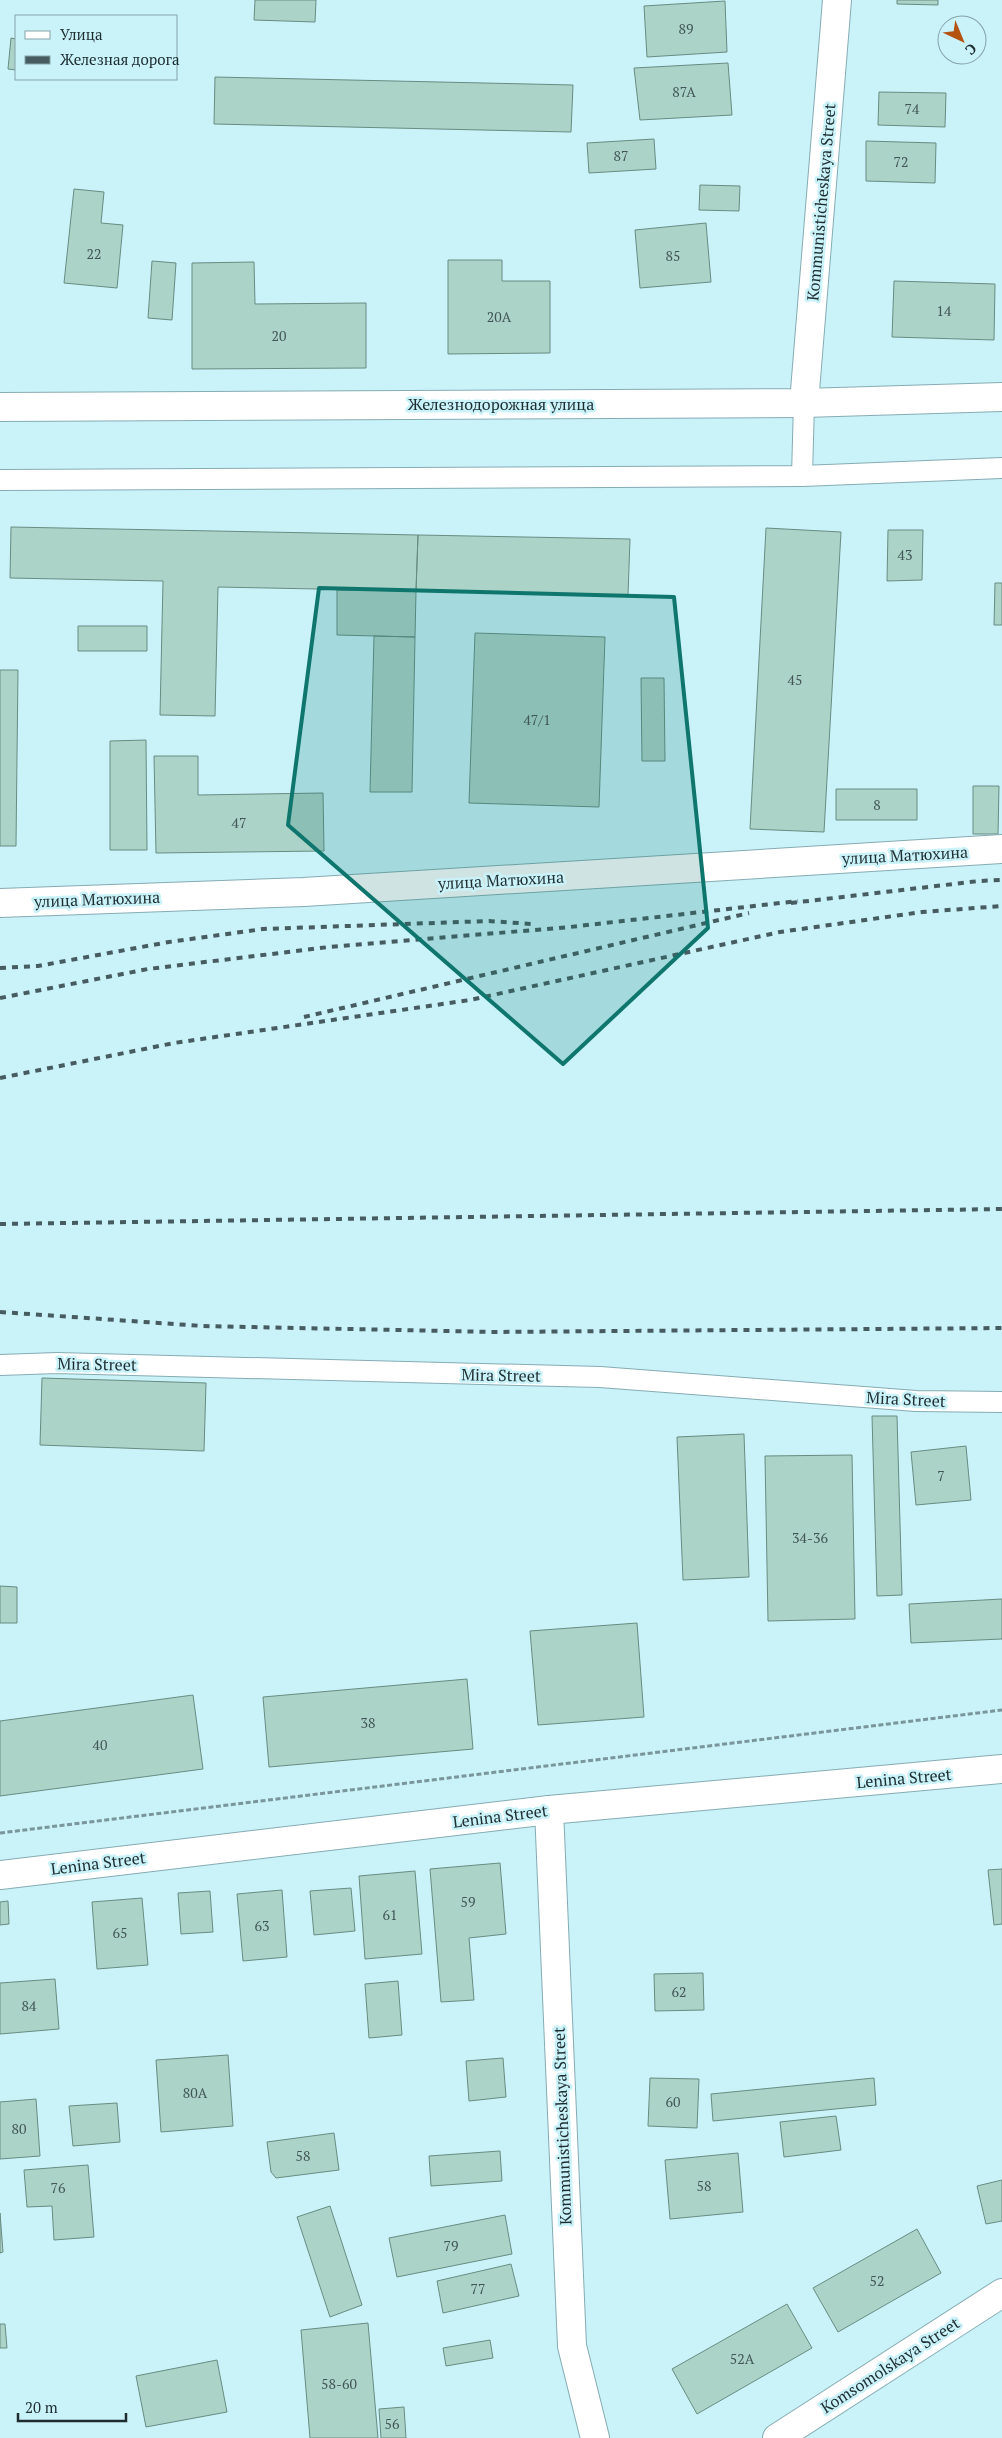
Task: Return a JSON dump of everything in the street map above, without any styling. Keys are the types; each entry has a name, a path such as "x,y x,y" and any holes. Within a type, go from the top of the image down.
{"street":[{"name":"Kommunisticheskaya Street","path":"804,403 837,0"},
{"name":"Железнодорожная улица","path":"0,407 804,403 1002,397"},
{"name":"улица Матюхина","path":"0,903 304,892 1002,849"},
{"name":"Lenina Street","path":"0,1875 549,1810 1002,1769"},
{"name":"Kommunisticheskaya Street","path":"549,1810 572,2346 595,2438"},
{"name":"Komsomolskaya Street","path":"777,2438 1002,2293"}],"lane":[{"path":"802,476 804,403"},
{"path":"0,480 802,476 1002,468"},
{"name":"Mira Street","path":"0,1365 57,1363 600,1377 916,1401 1002,1402"}],"path":[{"path":"0,1833 1002,1710"}],"highlighted area":[{"path":"319,588 674,597 708,928 563,1064 288,825"}],"building":[{"path":"255,0 316,0 315,22 254,20"},
{"path":"897,0 938,0 938,5 897,4"},
{"path":"725,1 727,52 647,57 644,6"},
{"path":"11,38 15,39 15,70 8,69"},
{"path":"728,63 732,115 640,120 634,68"},
{"path":"215,77 573,85 571,132 214,124"},
{"path":"879,92 946,93 945,127 878,125"},
{"path":"654,139 656,169 589,173 587,143"},
{"path":"866,141 936,143 935,183 866,181"},
{"path":"700,185 740,186 739,211 699,210"},
{"path":"74,189 104,192 101,223 123,225 117,288 64,283"},
{"path":"706,223 711,282 640,288 635,230"},
{"path":"448,260 502,260 502,281 550,281 550,353 448,354"},
{"path":"152,261 176,263 172,320 148,318"},
{"path":"254,262 255,304 366,303 366,368 192,369 192,263"},
{"path":"894,281 995,284 994,340 892,337"},
{"path":"11,527 418,535 416,591 218,587 215,716 160,715 163,581 10,578"},
{"path":"766,528 841,532 824,832 750,829"},
{"path":"888,530 923,530 922,580 887,581"},
{"path":"418,535 630,539 628,595 416,591"},
{"path":"995,583 1002,583 1002,625 994,625"},
{"path":"337,590 416,591 415,637 337,635"},
{"path":"78,626 147,626 147,651 78,651"},
{"path":"475,633 605,637 599,807 469,803"},
{"path":"374,636 415,637 412,792 370,792"},
{"path":"0,670 18,670 16,846 0,846"},
{"path":"641,678 664,678 665,761 642,761"},
{"path":"146,740 147,850 110,850 110,741"},
{"path":"154,756 198,756 198,795 323,793 324,851 156,853"},
{"path":"973,786 999,786 998,834 973,834"},
{"path":"836,789 917,789 917,820 836,820"},
{"path":"42,1378 206,1383 204,1451 40,1445"},
{"path":"872,1416 897,1416 902,1595 877,1596"},
{"path":"744,1434 749,1577 683,1580 677,1437"},
{"path":"966,1446 971,1500 916,1505 911,1452"},
{"path":"852,1455 855,1619 768,1621 765,1456"},
{"path":"0,1586 17,1587 17,1623 0,1623"},
{"path":"1002,1599 1002,1639 911,1643 909,1604"},
{"path":"637,1623 644,1717 538,1725 530,1631"},
{"path":"467,1679 473,1749 269,1767 263,1697"},
{"path":"193,1695 203,1769 0,1796 0,1721"},
{"path":"500,1863 506,1934 469,1938 474,2000 441,2002 430,1869"},
{"path":"1002,1869 1002,1924 994,1925 988,1870"},
{"path":"415,1871 422,1954 365,1959 359,1876"},
{"path":"351,1888 355,1931 314,1935 310,1891"},
{"path":"282,1890 287,1957 243,1961 237,1894"},
{"path":"210,1891 213,1932 181,1934 178,1893"},
{"path":"142,1898 148,1965 97,1969 92,1902"},
{"path":"8,1901 9,1924 0,1925 0,1902"},
{"path":"703,1973 704,2010 655,2011 654,1974"},
{"path":"55,1979 59,2029 0,2034 0,1983"},
{"path":"398,1981 402,2035 369,2038 365,1984"},
{"path":"228,2055 233,2126 161,2132 156,2060"},
{"path":"503,2058 506,2097 469,2101 466,2061"},
{"path":"650,2078 699,2079 697,2128 648,2126"},
{"path":"874,2078 876,2105 713,2121 711,2094"},
{"path":"36,2099 40,2156 0,2159 0,2102"},
{"path":"117,2103 120,2142 73,2146 69,2106"},
{"path":"836,2116 841,2150 784,2157 780,2122"},
{"path":"334,2133 339,2170 276,2178 271,2172 267,2142"},
{"path":"500,2151 502,2181 431,2186 429,2156"},
{"path":"738,2153 743,2212 670,2219 665,2160"},
{"path":"88,2165 94,2237 54,2240 52,2206 27,2207 24,2170"},
{"path":"1002,2180 1002,2221 986,2224 977,2186"},
{"path":"330,2206 362,2305 330,2317 297,2217"},
{"path":"0,2213 3,2252 0,2253"},
{"path":"505,2215 512,2254 397,2277 389,2238"},
{"path":"917,2229 941,2273 838,2332 813,2288"},
{"path":"511,2264 519,2296 443,2313 437,2281"},
{"path":"787,2304 812,2348 697,2414 672,2369"},
{"path":"368,2323 378,2438 310,2438 301,2330"},
{"path":"0,2324 5,2324 7,2348 0,2348"},
{"path":"490,2340 493,2358 446,2366 443,2348"},
{"path":"217,2360 227,2412 146,2427 136,2376"},
{"path":"404,2407 406,2438 381,2438 379,2409"}],"railway":[{"path":"791,903 1002,880"},
{"path":"0,998 148,969 329,947 570,927 798,901"},
{"path":"0,1078 174,1043 470,1000 780,932 922,912 1002,906"},
{"path":"304,1017 749,913"},
{"path":"0,968 38,966 169,942 263,929 489,921 532,924"},
{"path":"0,1224 1002,1209"},
{"path":"0,1312 203,1326 492,1332 1002,1328"}]}
